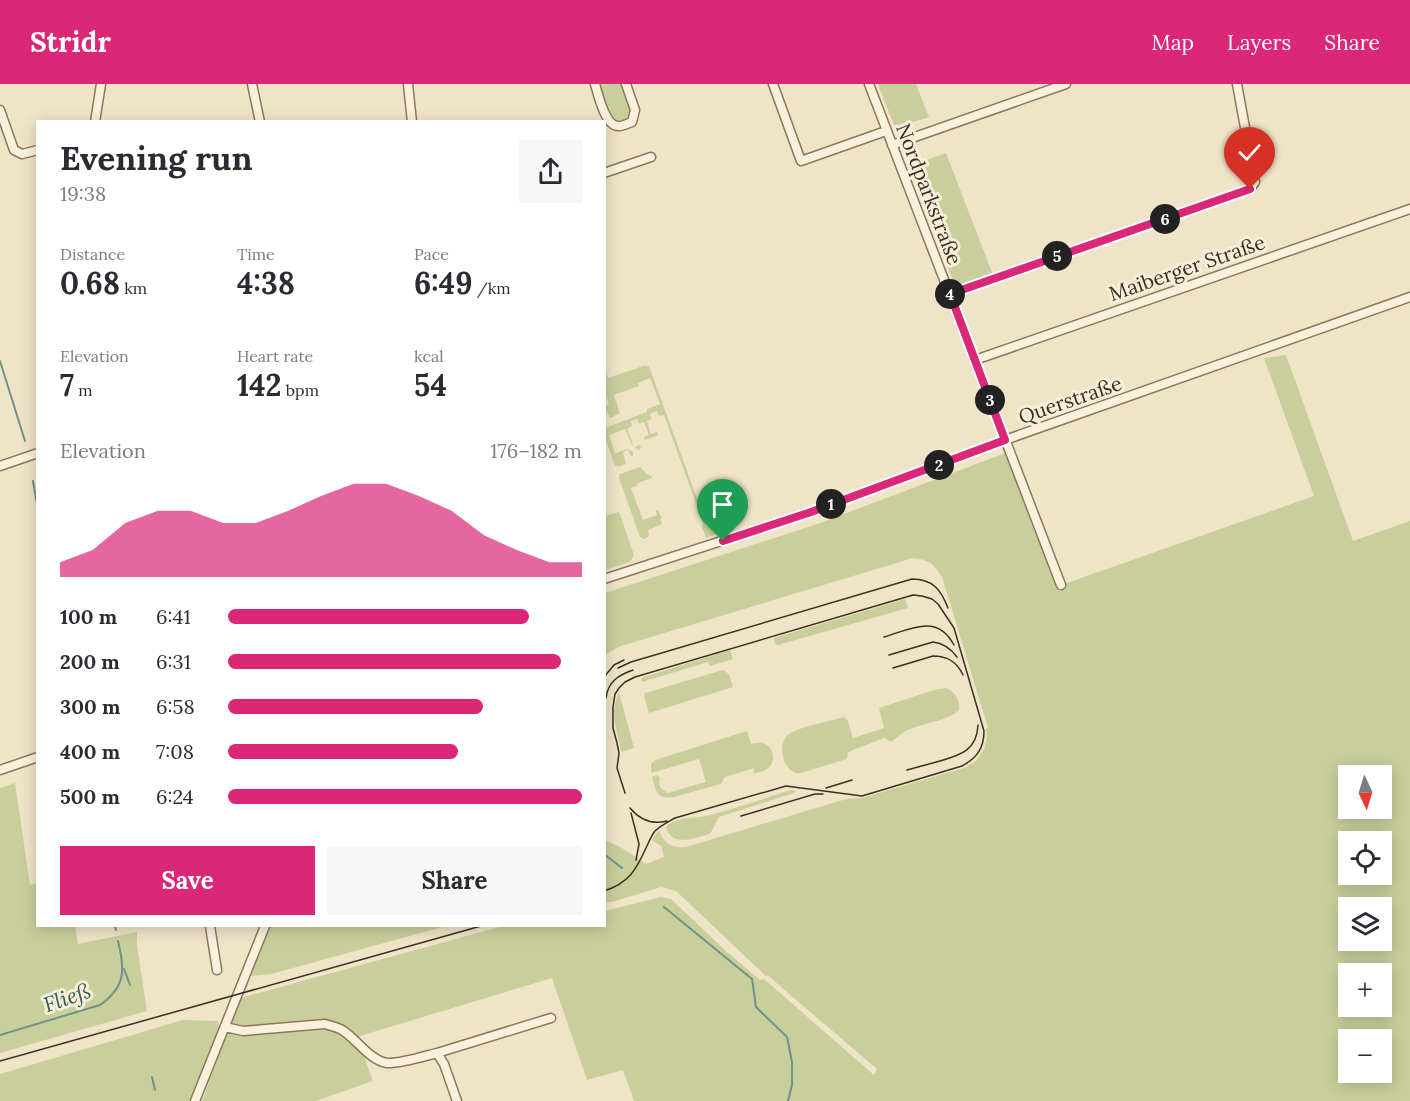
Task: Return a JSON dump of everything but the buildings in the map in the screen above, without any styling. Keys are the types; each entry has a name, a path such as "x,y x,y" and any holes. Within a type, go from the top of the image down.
{"street":[{"path":"95,120 101,84"},
{"path":"252,84 260,120"},
{"path":"408,84 412,120"},
{"path":"595,84 608,120 618,127 632,122 635,110 626,84"},
{"path":"772,84 801,161 886,131"},
{"name":"Nordparkstraße","path":"869,84 1061,585"},
{"path":"892,145 1066,84"},
{"path":"950,294 1250,189 1255,182 1237,84"},
{"path":"0,110 14,150 22,154 36,150"},
{"path":"606,172 651,157"},
{"name":"Maiberger Straße","path":"975,360 1410,209"},
{"name":"Querstraße","path":"606,578 811,512 1005,440 1410,297"},
{"path":"0,466 36,454"},
{"path":"0,770 36,758"},
{"path":"210,927 217,970"},
{"path":"195,1101 265,927"},
{"path":"225,1027 243,1031 325,1024 344,1031 376,1059 394,1063 437,1053 551,1018"},
{"path":"437,1053 444,1064 457,1101"}],"green space":[{"path":"599,84 624,84 633,108 630,118 619,122 611,116"},
{"path":"878,84 916,84 929,117 895,128"},
{"path":"946,153 993,275 959,286 954,283 911,171 913,165"},
{"path":"1286,355 1353,541 1410,521 1410,1101 634,1101 623,1070 587,1080 552,978 360,1036 354,1042 363,1054 373,1081 316,1101 202,1101 240,998 499,927 606,927 606,911 661,897 671,899 727,952 760,980 764,979 874,1075 877,1069 767,975 767,977 676,891 661,887 606,902 606,840 646,864 664,857 661,846 652,840 659,830 663,839 669,844 686,847 846,799 862,798 964,768 976,761 984,749 988,728 942,577 930,563 913,558 618,647 606,654 606,593 820,523 1008,452 1060,592 1067,583 1314,496 1264,358"},
{"path":"646,365 649,366 707,526 714,526 717,534 706,538 703,523 664,415 659,416 657,411 650,414 652,419 647,421 651,434 657,432 658,435 645,440 644,437 649,435 644,422 639,424 637,419 631,421 632,426 627,429 634,446 625,429 609,435 615,453 628,449 633,452 631,456 628,450 623,452 626,464 615,466 606,441 606,428 647,412 647,409 660,404 650,378 638,383 639,386 614,395 620,413 610,418 606,412 606,406 609,404 606,394 606,373 608,378"},
{"path":"640,467 652,476 631,488 643,520 657,515 658,510 662,518 660,519 662,524 648,530 649,535 644,539 640,537 619,478 620,474"},
{"path":"619,512 634,555 630,562 606,570 606,516"},
{"path":"905,599 908,608 775,644 774,638"},
{"path":"730,650 733,659 710,666 708,662 642,682 641,678"},
{"path":"723,670 729,674 733,687 649,713 645,693"},
{"path":"946,688 956,696 959,702 959,710 949,717 910,729 892,742 884,738 848,752 847,759 801,773 795,773 786,765 782,752 783,745 785,739 793,731 844,717 847,719 853,738 884,728 879,708"},
{"path":"619,692 634,748 621,752 614,715"},
{"path":"747,731 751,744 762,743 771,749 773,760 767,769 753,774 754,768 725,777 721,784 674,797 660,796 652,777 657,775 660,778 660,787 667,793 706,782 699,759 651,773 651,764 655,760"},
{"path":"15,783 30,885 36,883 36,927 75,927 78,944 137,932 147,1011 0,1053 0,788"},
{"path":"791,790 796,791 719,817 710,834 684,840 673,838 666,827 680,819 706,816"},
{"path":"270,927 442,927 271,974 251,976"},
{"path":"183,1020 218,1021 219,1029 189,1101 0,1101 0,1074"}],"waterway":[{"name":"Fließ","path":"0,361 25,441"},
{"name":"Fließ","path":"33,481 36,498"},
{"path":"606,856 622,868"},
{"path":"664,907 752,979 756,1007 787,1037 792,1062 792,1085 788,1101"},
{"name":"Fließ","path":"0,1035 100,1005 109,998 121,977 122,960 118,941"},
{"name":"Fließ","path":"124,969 130,985"},
{"name":"Fließ","path":"152,1077 155,1090"}],"tram line":[{"path":"618,668 631,662 912,579 931,583 948,608"},
{"path":"606,890 620,884 631,875 655,831 675,818 786,786 862,796 962,766 972,760 983,743 984,731 954,628 932,599 913,595 635,677 625,682 615,694 613,707 613,728 619,753 617,768 625,793"},
{"path":"884,637 914,628 932,626 947,635 954,645"},
{"path":"889,655 933,642 946,647 957,657"},
{"path":"893,668 938,656 951,661 963,675"},
{"path":"606,675 614,665 624,660"},
{"path":"606,698 609,687 615,679 633,670"},
{"path":"907,770 961,754 975,740 978,725"},
{"path":"826,788 852,780"},
{"path":"741,816 815,794 823,794"},
{"path":"630,808 647,821 667,821"},
{"path":"631,813 639,844 636,860"},
{"path":"0,1061 477,927"}],"route":[{"path":"723,541 811,512 1005,440 950,294 1250,189"}]}
